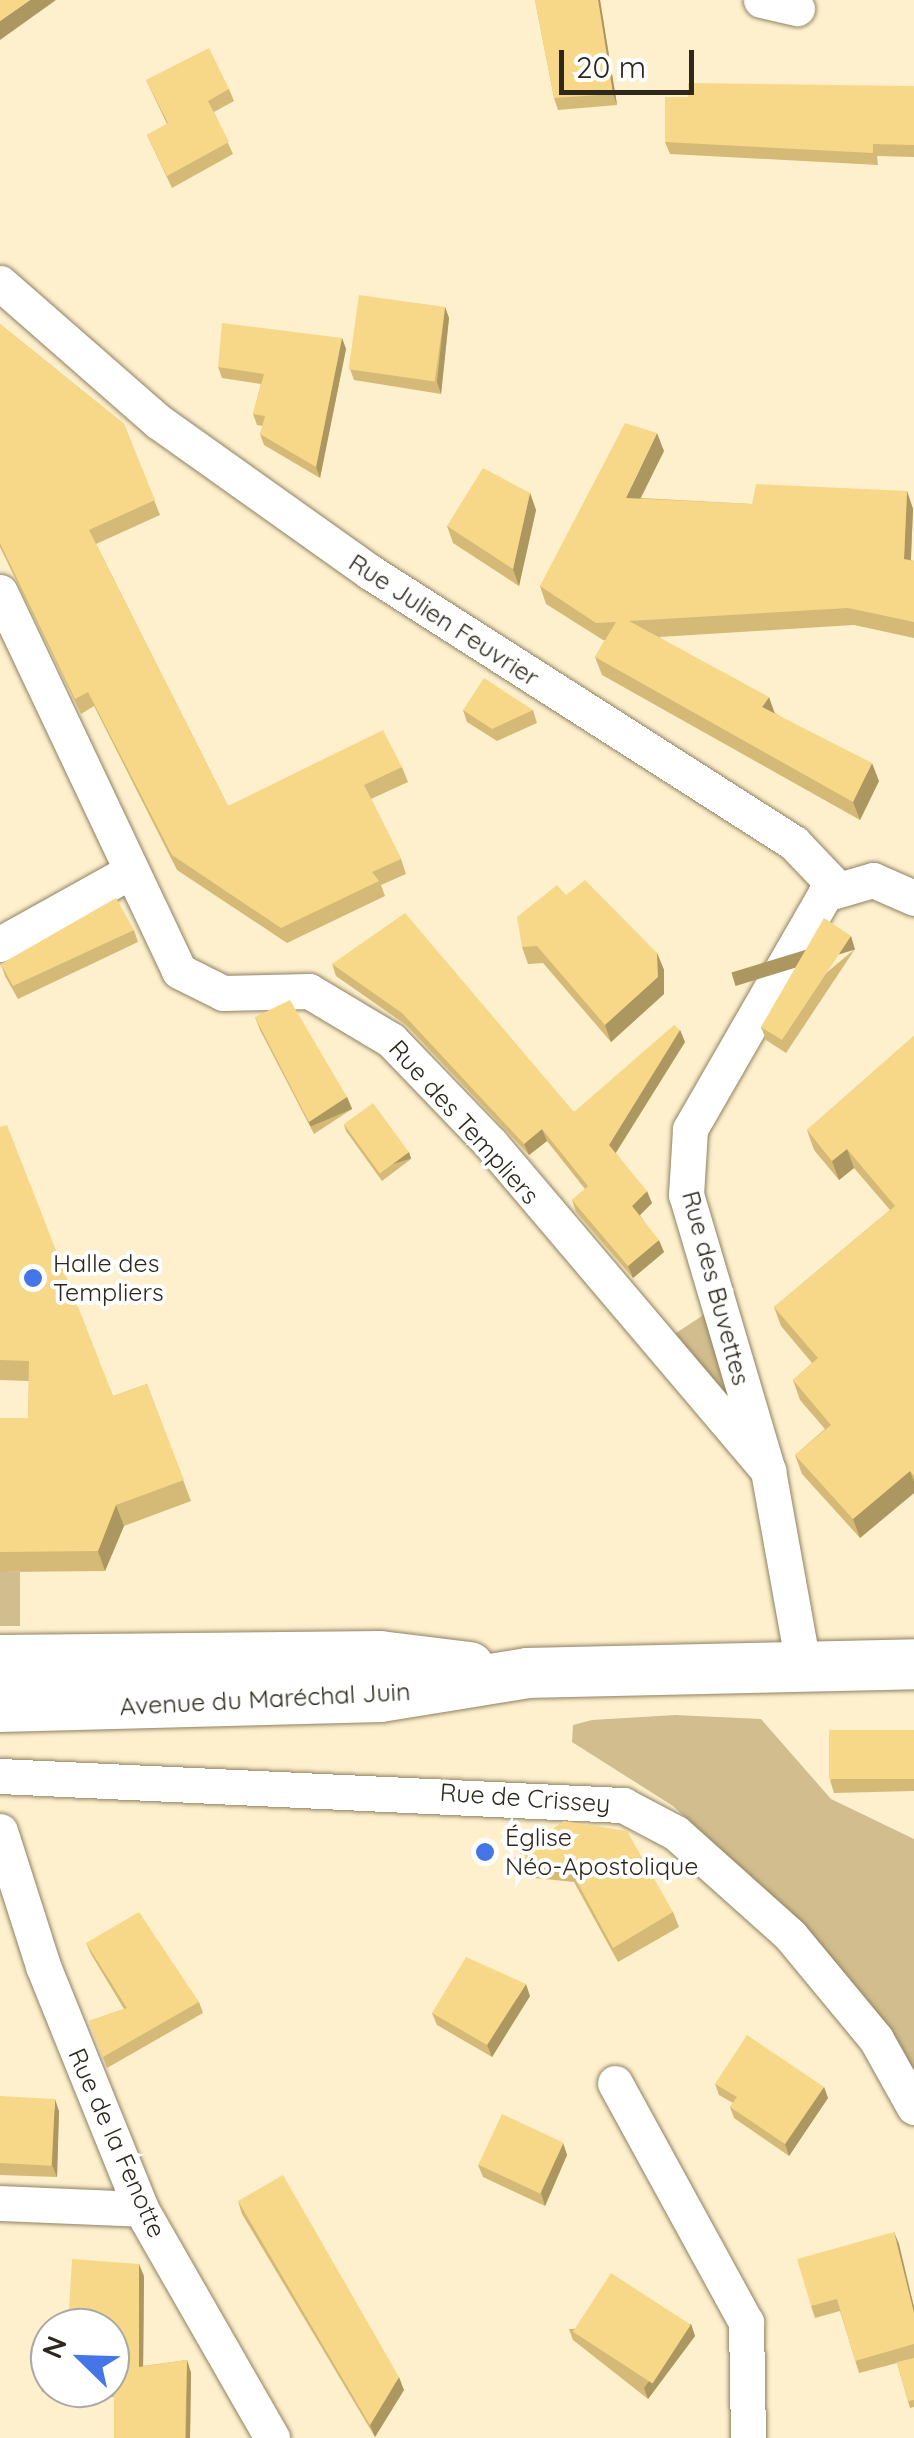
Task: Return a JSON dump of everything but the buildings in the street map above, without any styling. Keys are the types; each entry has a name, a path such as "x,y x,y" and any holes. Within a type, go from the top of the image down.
{"main road":[{"name":"Avenue du Maréchal Juin","path":"0,1660 380,1656 528,1674"},
{"name":"Avenue du Maréchal Juin","path":"0,1707 380,1697 528,1674 914,1664"}],"street":[{"path":"761,0 797,8"},
{"name":"Rue Julien Feuvrier","path":"0,283 174,433 476,642 794,843 835,886"},
{"name":"Rue des Templiers","path":"0,592 126,874 188,980 222,993 309,991 408,1055 768,1471"},
{"path":"0,944 126,874"},
{"path":"835,886 873,880 914,898"},
{"name":"Rue des Buvettes","path":"803,1665 768,1471 695,1230 686,1158 710,1081 835,886"},
{"name":"Rue de Crissey","path":"0,1776 624,1805 676,1833 790,1934 876,2039 914,2107"},
{"name":"Rue de la Fenotte","path":"0,1831 42,1966 141,2208 272,2438"},
{"path":"615,2084 746,2322 748,2438"},
{"path":"0,2203 141,2208"}],"shaded area":[{"path":"705,1314 734,1423 664,1341"},
{"path":"0,1572 20,1572 20,1626 0,1626"},
{"path":"675,1715 761,1719 831,1799 914,1839 914,2070 841,1973 745,1871 673,1806 572,1742 573,1725 592,1720"}],"place":[{"name":"Halle des Templiers","path":"33,1278"},
{"name":"Église Néo-Apostolique","path":"485,1852"}]}
